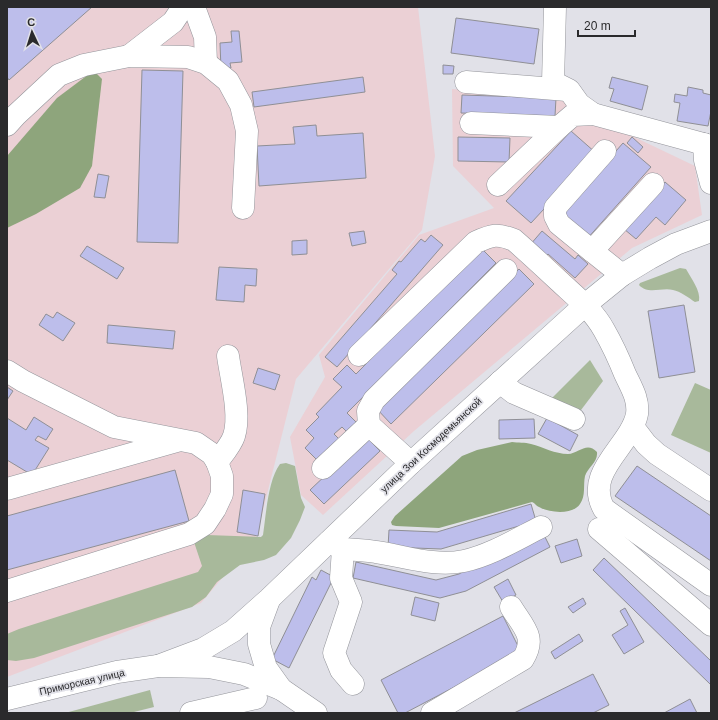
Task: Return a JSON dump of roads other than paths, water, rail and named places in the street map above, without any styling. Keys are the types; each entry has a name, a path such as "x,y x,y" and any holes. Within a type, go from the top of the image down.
{"street":[{"path":"129,56 173,22 183,7"},
{"path":"194,7 205,37 206,63"},
{"path":"555,7 553,82 569,90 580,104 593,114"},
{"path":"7,125 59,75 84,65 129,56 188,57 206,63 228,81 241,105 245,118 247,132 243,208"},
{"path":"466,82 569,90"},
{"path":"498,185 573,115 593,114 708,145 706,160 711,183"},
{"path":"472,123 559,127"},
{"path":"605,151 556,208 555,216 559,224 622,276"},
{"path":"592,251 653,184"},
{"name":"улица Зои Космодемьянской","path":"158,666 203,649 233,631 269,599 335,545 411,463 585,305 622,276 650,258 676,244 711,231"},
{"path":"359,355 476,242 493,235 504,236 514,240 585,305 604,330 636,397 637,414 632,427 605,470 599,484 598,495 600,502 604,509 711,585"},
{"path":"411,463 369,425 368,411 374,400 506,270"},
{"path":"217,462 233,438 236,428 237,415 228,356"},
{"path":"7,371 23,381 114,427 196,444 212,454 217,462 222,476 222,494 215,509 205,524 189,534 7,591"},
{"path":"500,382 514,393 574,419"},
{"path":"323,468 369,425"},
{"path":"632,427 646,444 657,454 711,490"},
{"path":"7,489 180,440"},
{"path":"353,684 341,670 334,653 351,602 341,578 335,545 412,560 446,563 480,557 541,526"},
{"path":"599,529 711,625"},
{"path":"269,599 259,627 259,644 266,668 282,689"},
{"path":"432,713 523,659 528,651 530,642 529,635 511,607"},
{"path":"158,666 209,667 244,674 282,689 316,713"},
{"name":"Приморская улица","path":"7,700 117,672 158,666"},
{"path":"192,713 256,698"}]}
